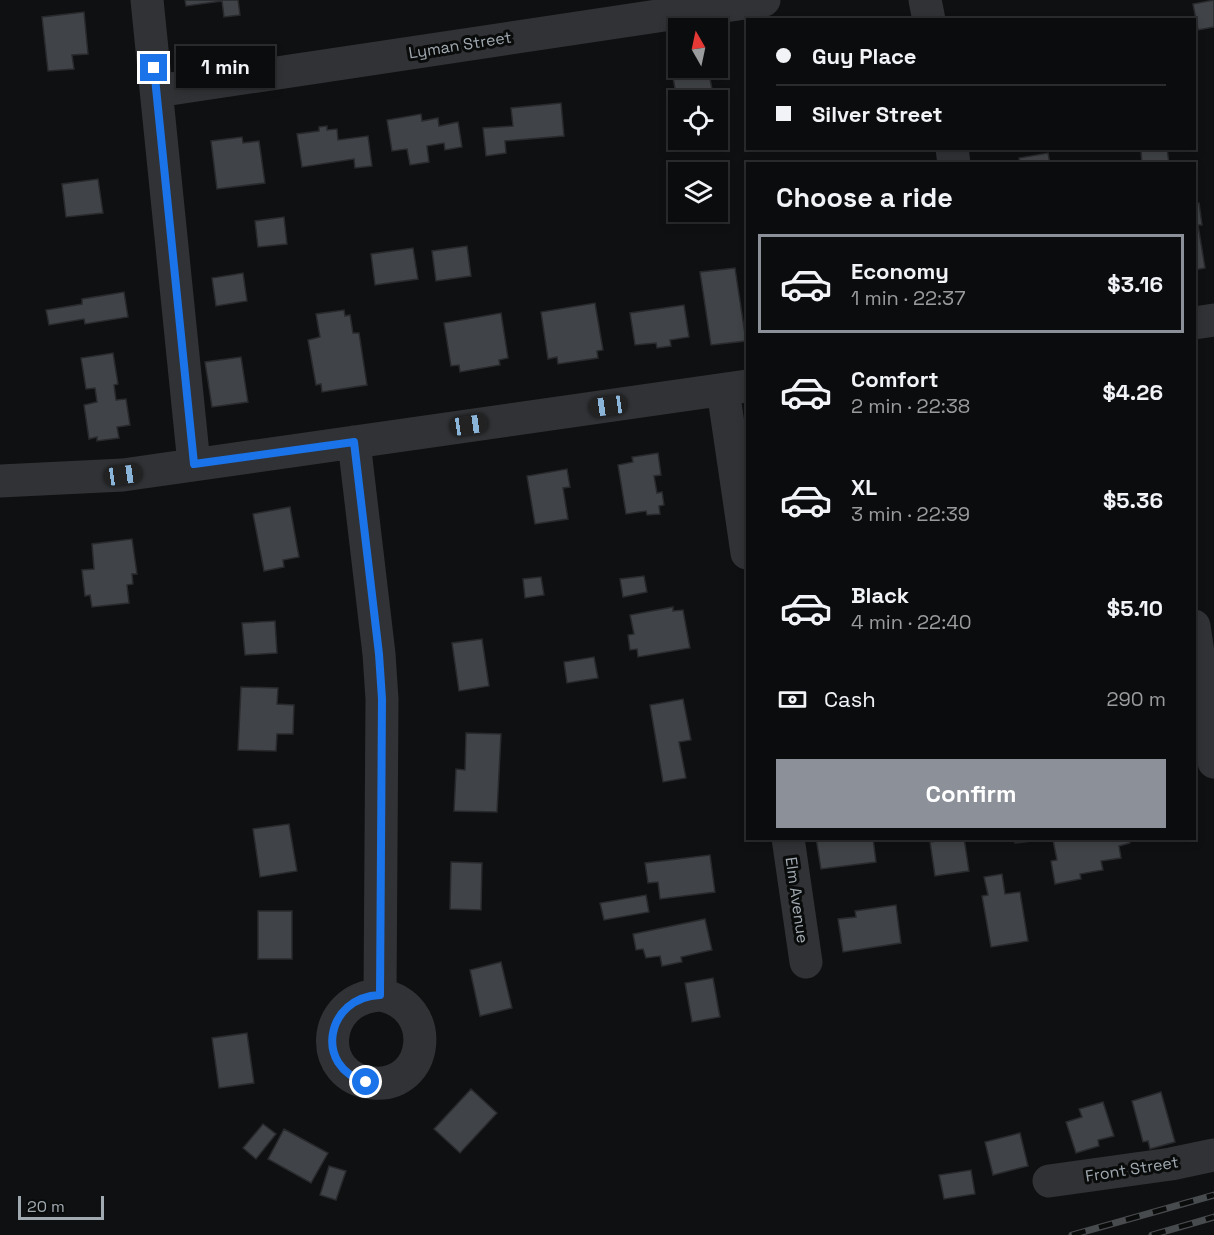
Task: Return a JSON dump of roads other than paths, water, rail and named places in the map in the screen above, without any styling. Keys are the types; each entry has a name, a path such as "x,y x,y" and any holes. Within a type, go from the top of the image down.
{"street":[{"path":"147,0 194,464"},
{"name":"Lyman Street","path":"157,91 764,0"},
{"path":"926,0 929,18"},
{"path":"1196,323 1214,320"},
{"path":"0,481 123,475 735,388 746,539"},
{"path":"354,442 379,654 382,699 380,995"},
{"path":"1196,640 1214,762"},
{"name":"Elm Avenue","path":"788,840 806,962"},
{"name":"Front Street","path":"1049,1181 1171,1164 1214,1155"}],"railway":[{"path":"1072,1235 1214,1195"},
{"path":"1152,1235 1214,1217"}]}
